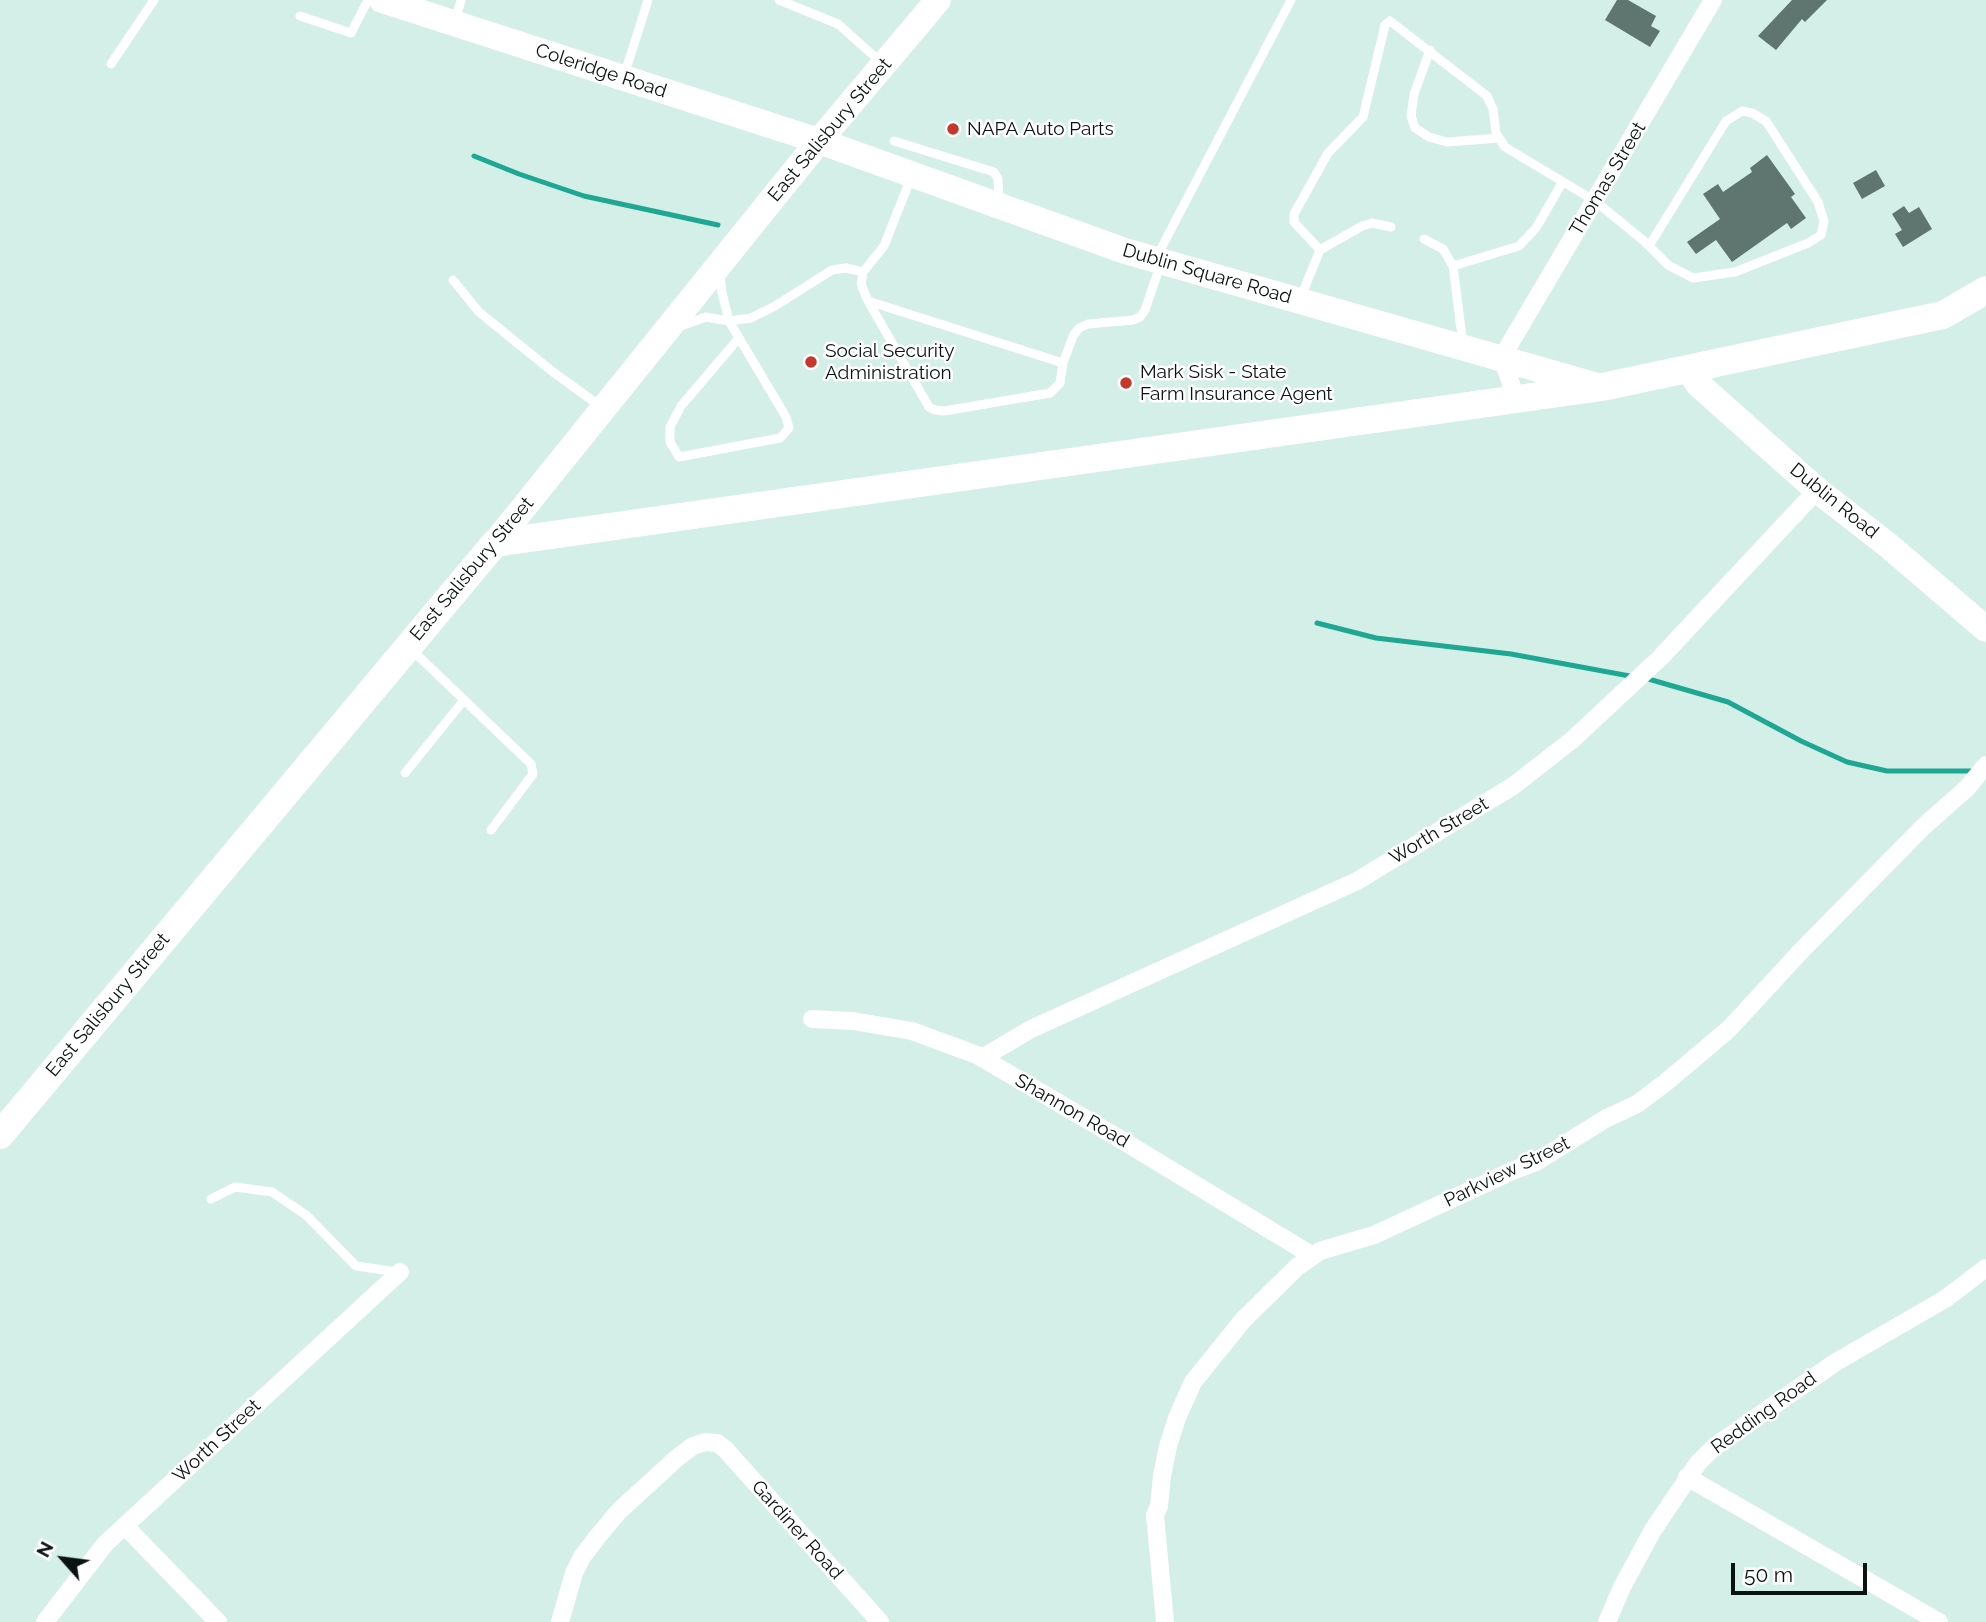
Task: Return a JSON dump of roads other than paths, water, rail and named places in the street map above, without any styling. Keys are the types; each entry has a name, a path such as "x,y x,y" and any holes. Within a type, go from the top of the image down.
{"main road":[{"path":"495,543 1601,387 1943,315 1986,290"},
{"name":"East Salisbury Street","path":"0,1135 495,543"}],"street":[{"name":"Coleridge Road","path":"382,0 458,12 623,78 820,141"},
{"name":"East Salisbury Street","path":"495,543 820,141 938,0"},
{"name":"Thomas Street","path":"1502,357 1713,0"},
{"name":"Dublin Square Road","path":"820,141 1159,261 1601,387"},
{"path":"1502,357 1516,399"},
{"name":"Dublin Road","path":"1688,369 1698,384 1817,490 1889,545 1986,629"},
{"name":"Worth Street","path":"982,1058 1031,1029 1357,881 1513,786 1572,740 1660,657 1817,490"},
{"name":"Parkview Street","path":"1165,1622 1155,1532 1168,1446 1193,1382 1226,1339 1297,1267 1320,1251 1374,1235 1536,1162 1605,1119 1637,1104 1665,1083 1729,1029 1801,951 1923,827 1967,788 1986,765"},
{"name":"Shannon Road","path":"813,1019 853,1021 912,1031 982,1058 1312,1256"},
{"name":"Redding Road","path":"1607,1622 1622,1587 1653,1530 1698,1463 1731,1433 1836,1362 1945,1299 1986,1268"},
{"name":"Worth Street","path":"45,1622 105,1544 400,1272"},
{"name":"Gardiner Road","path":"560,1622 574,1573 598,1536 619,1511 678,1457 693,1446 705,1442 725,1449 880,1622"},
{"path":"1687,1478 1939,1622"},
{"path":"125,1526 218,1622"}],"lane":[{"path":"111,64 154,0"},
{"path":"300,16 351,33 368,0"},
{"path":"623,78 648,0"},
{"path":"779,0 838,24 884,65"},
{"path":"912,175 884,246 863,272 861,284 929,407 944,411 1050,393 1060,383 1063,363 1073,336 1079,328 1087,324 1133,320 1140,317 1145,310 1159,261 1291,0"},
{"path":"1320,250 1294,222 1294,214 1328,153 1363,117 1385,24 1390,21 1488,96 1504,147 1595,201 1668,265 1693,278 1735,271 1808,243 1821,235 1824,221 1818,202 1766,121 1742,111 1726,121 1649,246"},
{"path":"1430,50 1414,94 1410,116 1415,128 1429,137 1447,142 1499,138"},
{"path":"894,141 994,172 998,179 999,206"},
{"path":"1453,266 1519,246 1536,228 1563,183"},
{"path":"1299,300 1320,250 1362,226 1372,223 1391,227"},
{"path":"1424,239 1443,249 1453,266 1464,346"},
{"path":"719,265 729,321 740,338 786,416 789,428 780,438 679,457 670,442 670,427 681,405 740,338"},
{"path":"661,337 691,321 706,317 729,321 751,318 832,270 846,268 863,272"},
{"path":"453,280 479,312 553,372 603,408"},
{"path":"868,301 1063,363"},
{"path":"408,646 531,764 533,774 491,830"},
{"path":"405,773 464,700"},
{"path":"211,1199 235,1187 272,1192 306,1215 356,1266 400,1272"}],"waterway":[{"path":"474,156 584,196 718,225"},
{"path":"1317,623 1376,638 1511,654 1635,677"},
{"path":"1645,678 1728,702 1847,762 1887,771 1977,771"}],"place":[{"name":"NAPA Auto Parts","path":"953,129"},
{"name":"Social Security Administration","path":"811,362"},
{"name":"Mark Sisk - State Farm Insurance Agent","path":"1126,383"}]}
